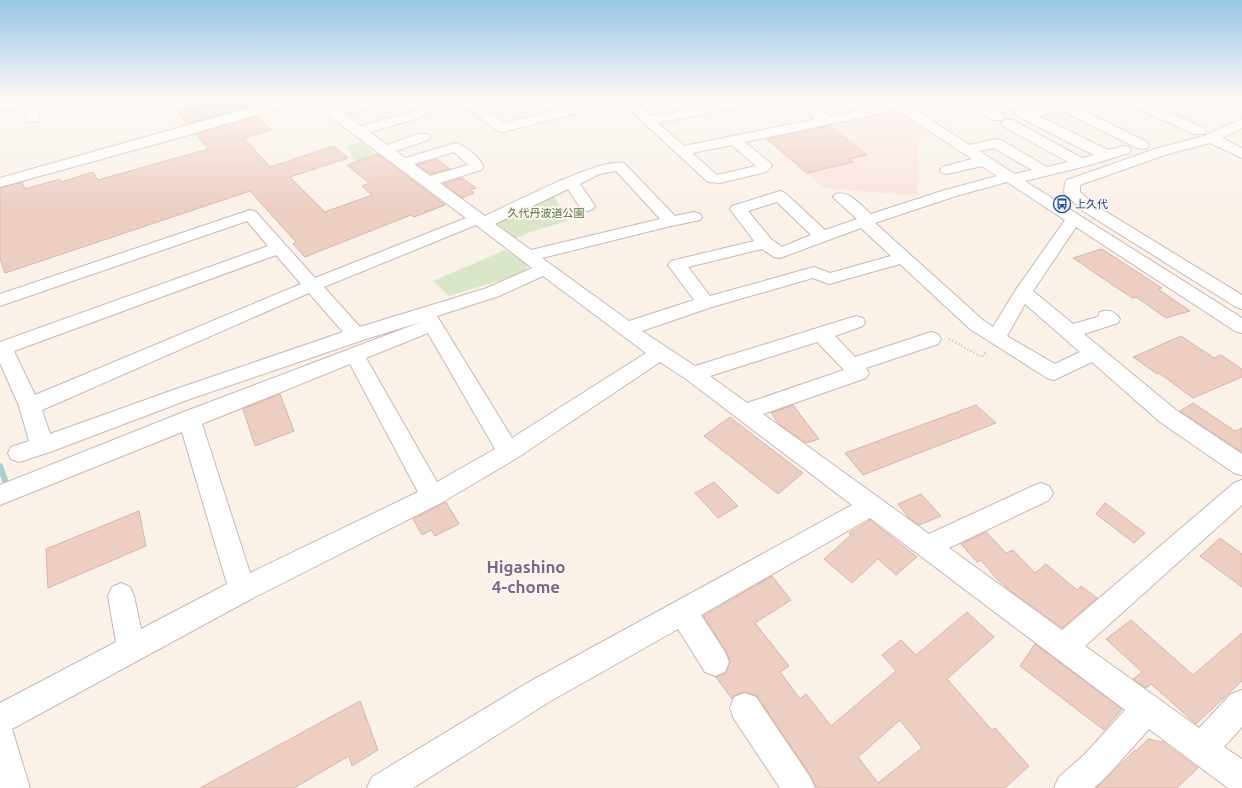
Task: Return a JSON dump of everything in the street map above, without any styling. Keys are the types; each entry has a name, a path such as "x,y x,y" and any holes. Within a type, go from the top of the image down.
{"street":[{"path":"0,183 170,135"},
{"path":"364,135 626,329 693,374 1242,779"},
{"path":"663,135 713,179 720,179 761,169 765,166 735,140"},
{"path":"681,151 760,135"},
{"path":"946,135 984,161 1242,327"},
{"path":"1030,135 1081,163"},
{"path":"1066,135 1106,155"},
{"path":"1121,135 1142,145"},
{"path":"822,237 780,196 738,209 765,243 780,253 866,221 963,189 1081,163 1142,145 1201,135"},
{"path":"1203,135 1163,151 1072,183 1072,193 1089,208 1242,303"},
{"path":"1206,135 1242,154"},
{"path":"385,150 424,137"},
{"path":"968,150 996,143 1044,172"},
{"path":"403,163 456,147 476,164 476,167 428,182"},
{"path":"947,170 984,161"},
{"path":"30,406 312,285 481,221 595,171 617,164 671,221"},
{"path":"571,182 587,206"},
{"path":"841,197 902,258 977,325 996,338 1054,372 1094,353"},
{"path":"0,300 250,216 312,285 355,344 433,496"},
{"path":"19,454 183,394 355,344 428,318 493,292 537,262 671,221 694,217"},
{"path":"996,338 1023,292 1074,218"},
{"path":"706,303 677,265 765,243"},
{"path":"42,446 30,406 2,344 278,248"},
{"path":"626,329 706,303 814,272 829,279 902,258"},
{"path":"1023,292 1168,416 1242,466"},
{"path":"428,318 509,452"},
{"path":"1068,332 1111,319"},
{"path":"693,374 856,322"},
{"path":"744,412 859,373 821,334"},
{"path":"852,365 931,339"},
{"path":"0,494 189,419 355,344"},
{"path":"0,718 242,590 433,496 509,452 660,353"},
{"path":"189,419 211,468 242,590"},
{"path":"1063,647 1242,490"},
{"path":"930,549 939,541 1041,493"},
{"path":"383,788 539,692 871,506"},
{"path":"121,596 130,648"},
{"path":"683,611 715,662"},
{"path":"1201,749 1242,705"},
{"path":"745,708 799,788"},
{"path":"1070,788 1096,765 1146,709"},
{"path":"0,737 14,788"}],"path":[{"path":"931,339 945,337 982,357 996,338"}],"shaded area":[{"path":"931,135 919,137 918,196 823,188 761,136"}],"green space":[{"path":"360,142 376,154 356,161 352,157 347,146"},
{"name":"久代丹波道公園","path":"553,195 568,221 530,232 512,240 490,224"},
{"path":"505,250 528,264 524,273 449,296 433,281"}],"building":[{"path":"197,135 255,135 244,138 270,167 334,146 348,158 290,177 325,212 372,195 362,186 369,183 347,165 378,154 445,205 414,217 411,215 305,257 293,244 296,242 250,191 5,273 0,259 0,188 22,182 25,189 60,179 61,182 93,172 98,180 208,149"},
{"path":"787,135 840,135 867,155 849,159 853,162 807,173 767,139"},
{"path":"437,159 450,169 430,174 417,165"},
{"path":"462,178 476,188 470,190 474,193 462,198 443,184"},
{"path":"1102,249 1162,288 1158,289 1190,311 1166,318 1136,297 1132,298 1073,258"},
{"path":"1181,336 1214,358 1221,355 1242,369 1242,377 1193,398 1159,373 1157,374 1133,357"},
{"path":"280,394 294,431 255,446 243,409"},
{"path":"1193,403 1235,431 1242,428 1242,452 1180,411"},
{"path":"793,405 819,439 806,443 779,424 771,413"},
{"path":"976,405 996,423 863,475 845,453"},
{"path":"730,417 803,473 778,494 704,436"},
{"path":"714,482 738,506 718,518 695,493"},
{"path":"921,494 941,516 919,525 909,518 898,504"},
{"path":"446,502 459,524 435,536 431,530 422,535 413,519"},
{"path":"1105,503 1145,533 1134,543 1096,514"},
{"path":"139,511 146,546 48,588 46,549"},
{"path":"870,520 917,557 896,575 878,559 852,583 824,559 851,535 849,533"},
{"path":"986,532 1006,553 1013,550 1035,573 1046,564 1077,590 1081,586 1097,598 1062,628 1012,592 996,578 981,560 977,562 961,544"},
{"path":"1220,538 1242,554 1242,587 1200,556"},
{"path":"772,576 791,600 755,623 789,666 780,672 800,699 806,694 831,726 896,671 882,655 901,640 916,655 967,612 994,637 947,679 992,730 995,728 1029,766 1005,788 817,788 811,776 757,696 744,692 733,696 732,699 716,677 726,673 730,661 726,651 703,616","holes":["900,720 922,748 878,783 858,757"]},
{"path":"1131,620 1193,675 1242,633 1242,681 1196,724 1151,684 1146,688 1133,679 1142,672 1106,639"},
{"path":"1035,644 1122,709 1104,730 1020,666"},
{"path":"360,701 378,750 352,766 349,756 294,788 200,788"},
{"path":"1148,739 1163,742 1198,768 1177,788 1096,788 1135,750 1136,751"}],"waterway":[{"path":"0,466 6,483"}],"place":[{"name":"上久代","path":"1062,204"}],"district":[{"name":"Higashino 4-chome","path":"526,577"}]}
